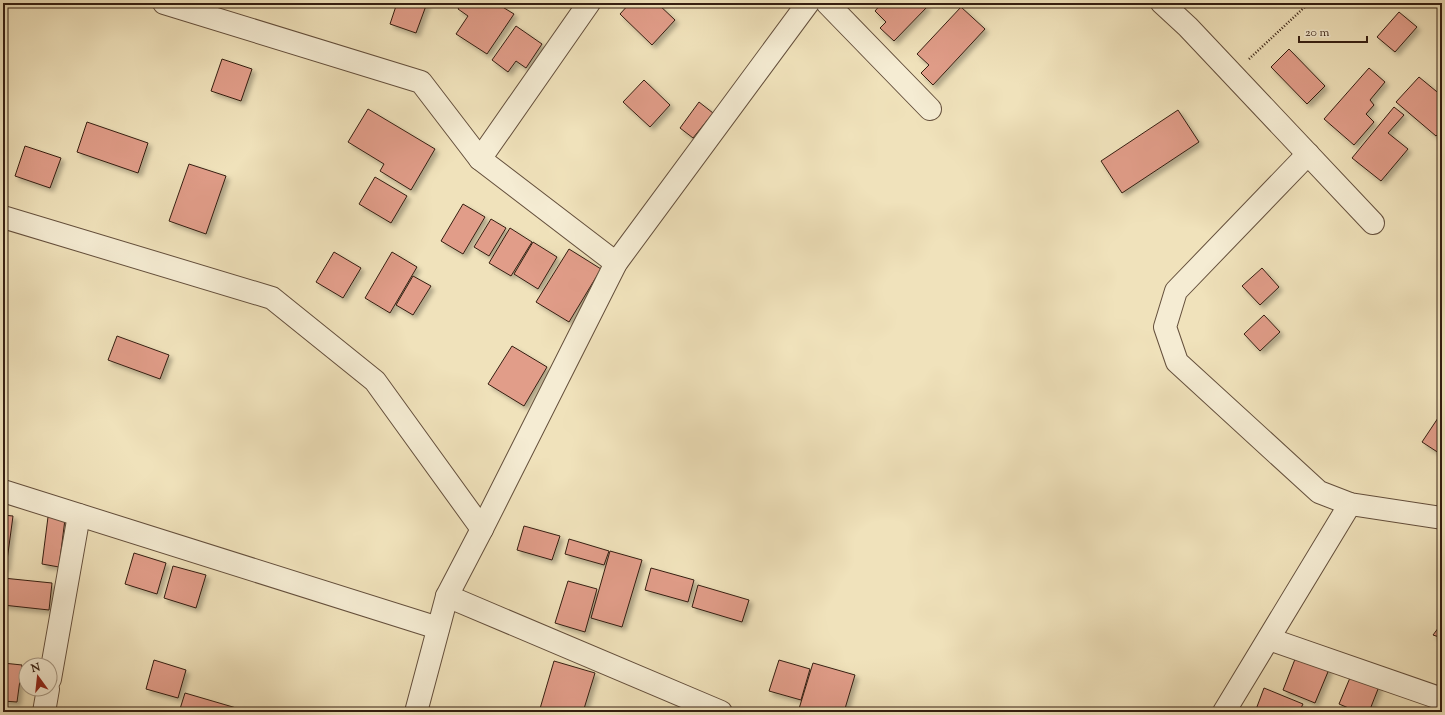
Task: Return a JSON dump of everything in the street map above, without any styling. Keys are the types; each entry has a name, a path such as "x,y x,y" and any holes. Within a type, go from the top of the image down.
{"street":[{"path":"164,3 421,82 480,159 616,263"},
{"path":"480,159 589,3"},
{"path":"416,712 447,596 616,263 808,3"},
{"path":"827,3 930,109"},
{"path":"1162,3 1188,27 1373,223"},
{"path":"1308,154 1176,291 1165,327 1177,362 1319,492 1350,504 1442,518"},
{"path":"3,217 272,298 375,381 482,529"},
{"path":"3,491 438,628"},
{"path":"1224,712 1350,504"},
{"path":"54,657 79,515"},
{"path":"447,596 721,712"},
{"path":"1269,639 1442,700"},
{"path":"44,712 47,697"}],"path":[{"path":"1232,74 1309,3"}],"building":[{"path":"397,3 427,3 416,33 390,24"},
{"path":"462,3 496,3 514,14 487,54 456,34 468,16 458,9"},
{"path":"630,3 657,3 675,20 652,45 620,14"},
{"path":"882,3 923,3 927,7 894,41 880,28 886,22 875,11"},
{"path":"961,7 985,29 933,85 921,73 929,65 917,54"},
{"path":"1399,12 1417,27 1395,52 1377,37"},
{"path":"516,26 542,44 526,68 516,61 508,72 492,60"},
{"path":"1289,49 1325,86 1307,104 1271,67"},
{"path":"222,59 252,69 241,101 211,91"},
{"path":"1369,68 1385,82 1370,100 1374,105 1366,114 1374,122 1354,145 1324,119"},
{"path":"1419,77 1442,96 1442,130 1436,136 1396,102"},
{"path":"644,80 670,105 650,127 623,102"},
{"path":"699,102 713,113 693,138 680,128"},
{"path":"1394,107 1404,115 1388,133 1408,149 1381,181 1352,158"},
{"path":"368,109 435,149 411,190 380,171 384,164 348,142"},
{"path":"1178,110 1199,142 1122,193 1101,161"},
{"path":"87,122 148,143 138,173 77,152"},
{"path":"25,146 61,158 50,188 15,176"},
{"path":"189,164 226,176 206,234 169,221"},
{"path":"375,177 407,196 391,223 359,204"},
{"path":"463,204 485,217 463,254 441,241"},
{"path":"491,219 506,228 489,256 474,247"},
{"path":"510,228 532,242 511,276 489,263"},
{"path":"533,242 557,257 538,289 514,274"},
{"path":"569,249 601,269 569,322 536,302"},
{"path":"334,252 361,268 343,298 316,282"},
{"path":"392,252 417,267 390,313 365,298"},
{"path":"1262,268 1279,287 1260,305 1242,286"},
{"path":"413,276 431,286 413,315 396,305"},
{"path":"1264,315 1280,332 1260,351 1244,334"},
{"path":"117,336 169,355 160,379 108,360"},
{"path":"512,346 547,367 524,406 488,384"},
{"path":"1442,412 1442,455 1422,442"},
{"path":"3,515 13,516 6,568 3,568"},
{"path":"48,517 65,519 59,567 42,564"},
{"path":"524,526 560,536 552,560 517,550"},
{"path":"569,539 609,551 604,565 565,554"},
{"path":"610,551 642,560 622,627 591,618"},
{"path":"134,553 166,563 157,594 125,584"},
{"path":"173,566 206,575 196,608 164,598"},
{"path":"651,568 694,580 688,602 645,590"},
{"path":"3,578 52,583 49,610 3,605"},
{"path":"568,581 597,589 585,632 555,623"},
{"path":"698,585 749,600 742,622 692,607"},
{"path":"1442,623 1442,638 1433,635"},
{"path":"1297,654 1330,667 1315,703 1283,690"},
{"path":"154,660 186,670 178,698 146,689"},
{"path":"779,660 810,669 801,700 769,691"},
{"path":"554,661 595,673 583,712 539,712"},
{"path":"3,663 18,665 17,702 3,701"},
{"path":"813,663 855,675 844,712 798,712"},
{"path":"1352,673 1380,684 1369,712 1358,712 1339,704"},
{"path":"1264,688 1303,704 1299,712 1255,712"},
{"path":"185,693 250,712 179,712"}]}
